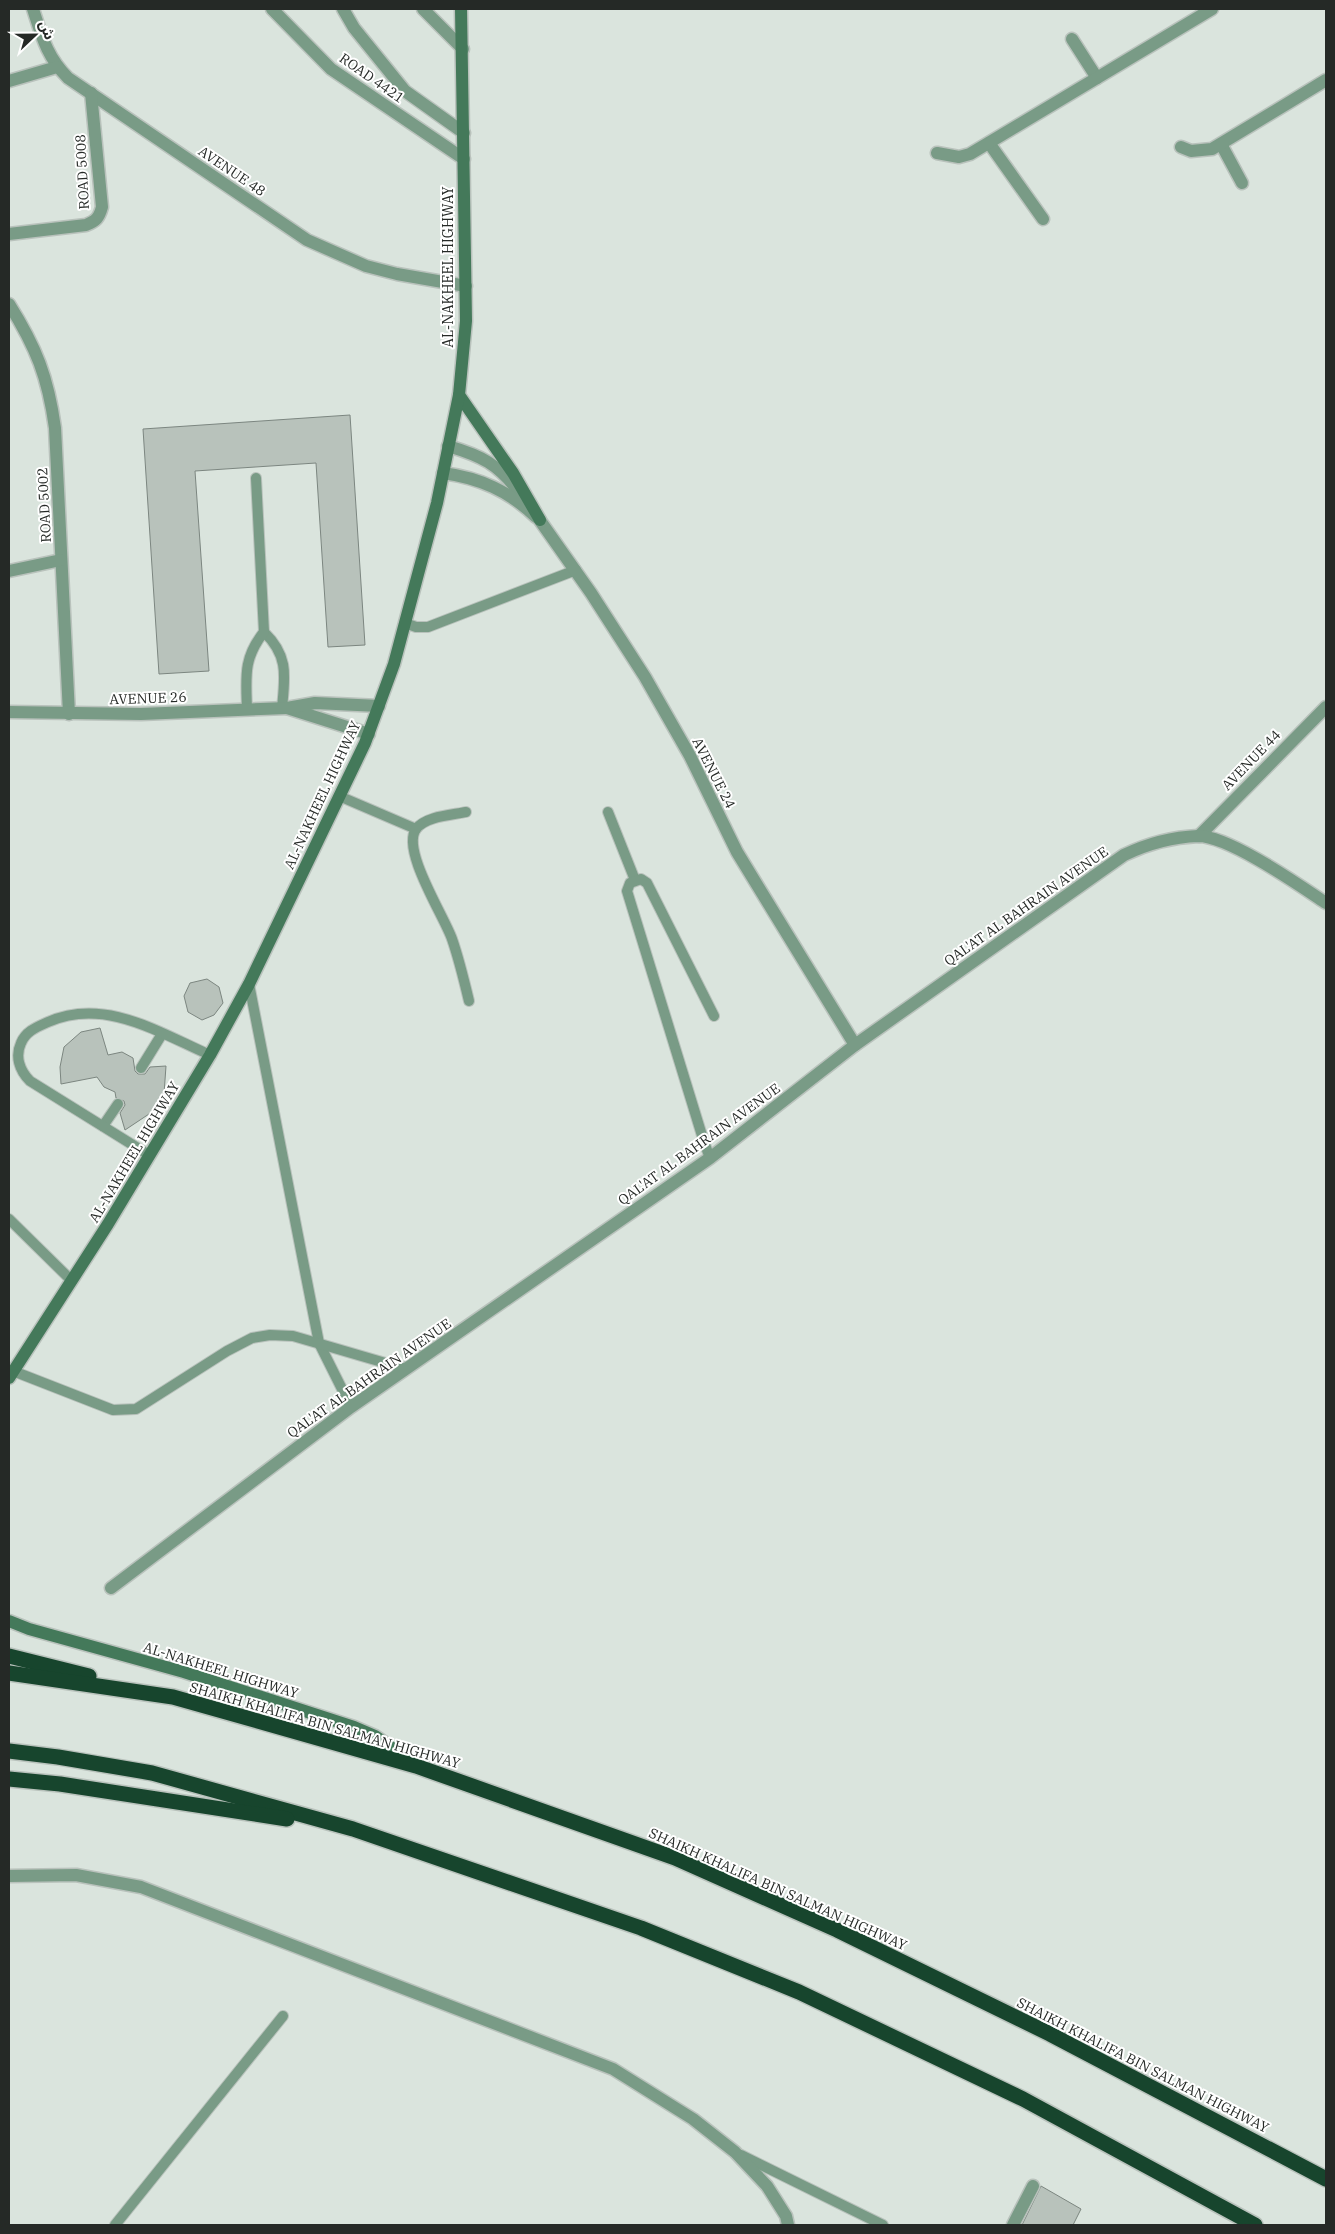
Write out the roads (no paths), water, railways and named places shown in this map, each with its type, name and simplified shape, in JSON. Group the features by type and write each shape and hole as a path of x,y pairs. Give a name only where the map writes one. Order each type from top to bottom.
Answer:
{"highway":[{"path":"9,1656 160,1694"},
{"name":"SHAIKH KHALIFA BIN SALMAN HIGHWAY","path":"9,1674 160,1694 416,1766 675,1858 837,1930 1050,2034 1326,2179"},
{"path":"9,1751 58,1757 152,1774 353,1829 642,1928 799,1992 1023,2099 1255,2225"},
{"path":"9,1779 60,1784 353,1829"}],"street":[{"name":"AVENUE 48","path":"33,9 48,54 56,67 68,78 307,240 336,254 374,268 466,286"},
{"name":"ROAD 4421","path":"272,9 331,69 464,159"},
{"path":"343,9 354,28 405,91 464,133"},
{"path":"423,9 463,49"},
{"name":"AL-NAKHEEL HIGHWAY","path":"10,1372 72,1281 210,1055 249,984 369,734 394,664 443,473 459,394 466,321 461,9"},
{"path":"937,153 959,157 970,154 1212,9"},
{"path":"1072,39 1097,78"},
{"path":"9,81 56,67"},
{"path":"1181,147 1202,152 1221,144 1326,80"},
{"name":"ROAD 5008","path":"9,234 86,225 95,221 100,216 102,207 92,93"},
{"path":"989,143 1043,219"},
{"path":"1221,144 1242,183"},
{"name":"ROAD 5002","path":"9,304 41,363 50,395 55,428 69,714"},
{"path":"459,394 513,473 540,520"},
{"name":"AVENUE 24","path":"448,446 484,458 498,467 576,570 645,677 690,756 737,852 855,1045"},
{"name":"AVENUE 24","path":"443,473 465,476 505,492 524,505 540,520"},
{"path":"9,571 61,560"},
{"name":"AVENUE 26","path":"9,712 141,714 285,708 315,703 379,706"},
{"name":"AVENUE 44","path":"1199,836 1326,707"},
{"name":"AVENUE 26","path":"285,708 369,734"},
{"name":"QAL'AT AL BAHRAIN AVENUE","path":"111,1588 351,1407 710,1158 855,1045 1124,855 1142,846 1199,836 1220,842 1249,856 1326,903"},
{"name":"AL-NAKHEEL HIGHWAY","path":"9,1621 29,1629 184,1672 354,1728 375,1736 416,1766"},
{"path":"9,1876 76,1875 141,1887 613,2069 693,2119 735,2152 767,2186 786,2216 788,2225"},
{"path":"1013,2225 1033,2186"}],"lane":[{"path":"247,709 247,665 250,653 264,632 256,478"},
{"path":"405,622 416,627 428,627 576,570"},
{"path":"264,632 280,650 284,661 285,708"},
{"path":"339,796 416,829"},
{"path":"466,812 431,820 416,829 413,839 417,861 453,940 469,1001"},
{"path":"608,812 635,880"},
{"path":"710,1158 627,891 630,883 640,879 647,883 714,1016"},
{"path":"249,984 319,1343 351,1407"},
{"path":"149,1155 30,1081 24,1075 18,1060 18,1051 25,1036 30,1031 56,1019 74,1014 94,1012 123,1018 210,1055"},
{"path":"141,1068 162,1034"},
{"path":"103,1126 118,1104"},
{"path":"9,1219 72,1281"},
{"path":"10,1372 113,1410 136,1409 227,1351 252,1338 270,1335 293,1336 406,1369"},
{"path":"115,2225 283,2016"},
{"path":"735,2152 883,2225"}]}
